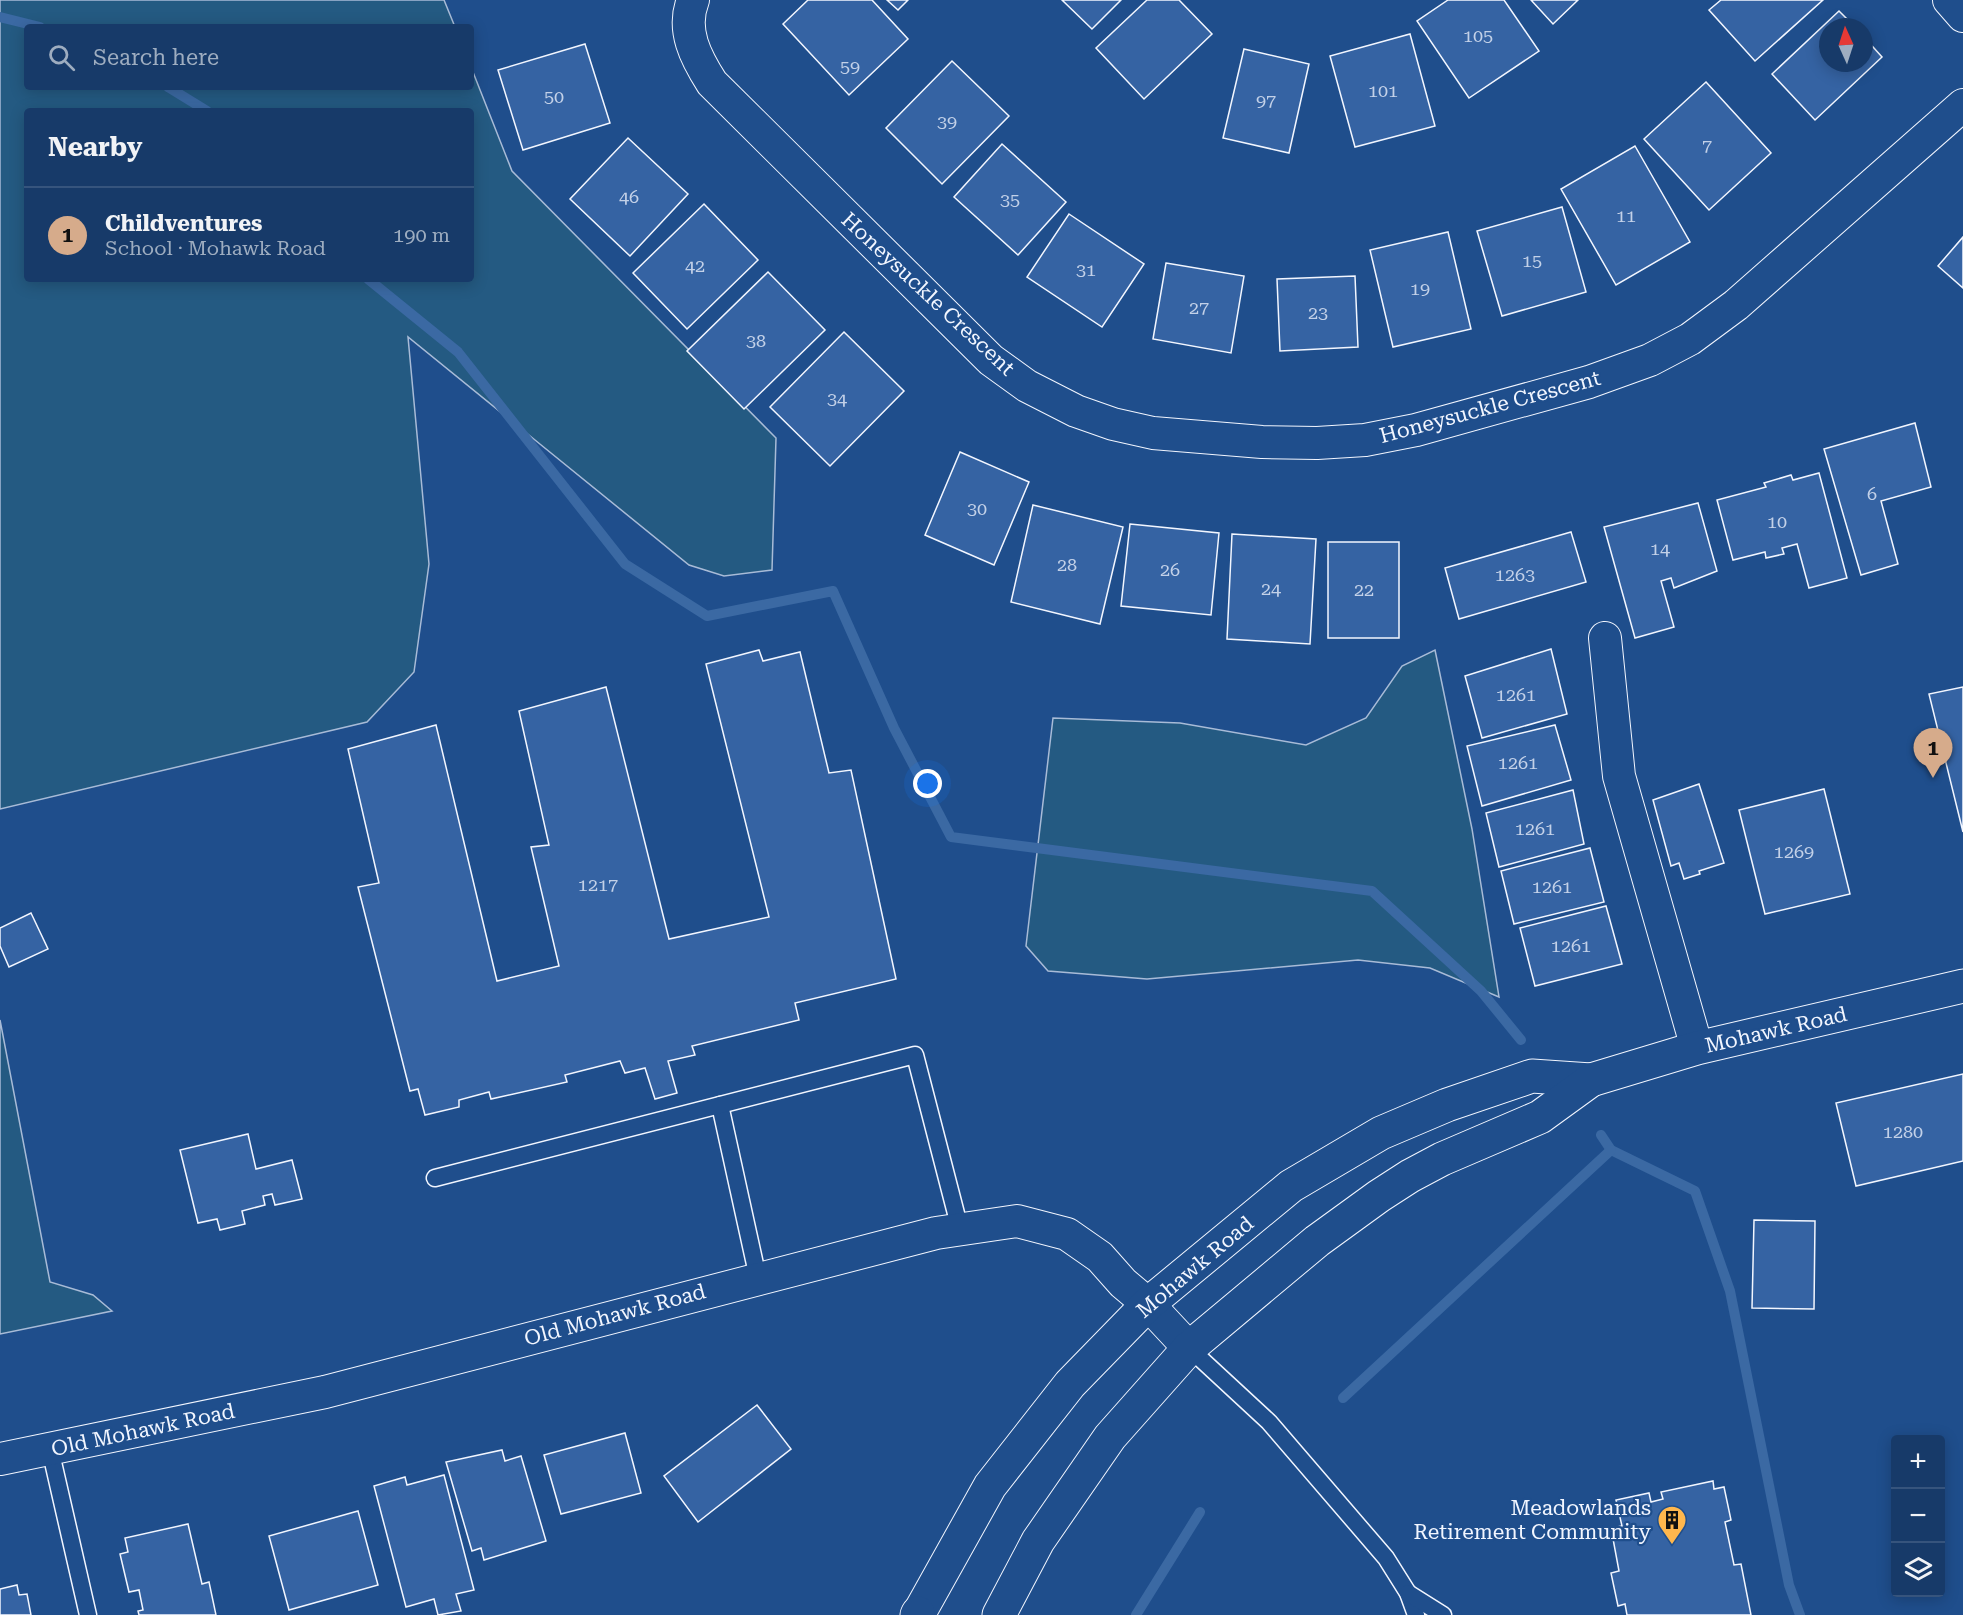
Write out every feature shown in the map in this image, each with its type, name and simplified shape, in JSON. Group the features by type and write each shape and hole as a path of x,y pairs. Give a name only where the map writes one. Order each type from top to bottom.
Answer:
{"main road":[{"name":"Mohawk Road","path":"999,1615 1038,1541 1110,1437 1189,1347 1317,1241 1379,1196 1442,1159 1540,1117 1591,1080 1697,1048 1963,986"},
{"name":"Mohawk Road","path":"918,1614 990,1486 1070,1384 1148,1304 1291,1186 1381,1133 1447,1105 1532,1076 1591,1080"}],"street":[{"name":"Honeysuckle Crescent","path":"693,0 690,8 689,34 696,59 712,83 991,360 1028,386 1076,411 1113,424 1153,433 1251,441 1317,443 1375,438 1416,430 1589,382 1650,360 1690,339 1736,305 1963,105"},
{"path":"1948,0 1963,16"},
{"path":"1605,638 1619,776 1697,1048"},
{"name":"Old Mohawk Road","path":"0,1459 325,1392 924,1236 960,1228 1017,1221 1067,1234 1100,1257 1123,1283 1148,1304 1189,1347"}],"lane":[{"path":"435,1178 915,1055 960,1228"},
{"path":"720,1105 758,1278"},
{"path":"1189,1347 1269,1422 1386,1558 1408,1593 1416,1615"},
{"path":"50,1449 88,1615"},
{"path":"1408,1593 1443,1615"}],"shaded area":[{"path":"0,0 444,0 454,24 24,24 24,90 474,90 474,75 512,171 776,438 772,570 724,576 689,565 408,337 429,564 414,672 367,722 0,809"},
{"path":"1435,650 1472,829 1499,997 1430,968 1358,960 1147,979 1048,971 1026,946 1053,718 1180,723 1306,745 1366,718 1402,666"},
{"path":"0,1020 50,1282 93,1295 112,1311 0,1334"}],"building":[{"path":"808,0 872,0 908,39 849,95 783,24"},
{"path":"887,0 908,0 898,10"},
{"path":"1062,0 1121,0 1092,29"},
{"path":"1147,0 1179,0 1212,34 1144,99 1096,48"},
{"path":"1448,0 1504,0 1539,51 1469,98 1417,21"},
{"path":"1531,0 1578,0 1553,24"},
{"path":"1721,0 1823,0 1755,61 1709,10"},
{"path":"1839,11 1846,18 1832,18"},
{"path":"1819,30 1819,72 1866,72 1815,120 1772,74"},
{"path":"1410,34 1435,126 1355,147 1330,56"},
{"path":"585,44 610,123 523,150 498,70"},
{"path":"1873,47 1882,57 1873,65"},
{"path":"1244,49 1309,64 1289,153 1223,138"},
{"path":"952,61 1009,116 942,184 886,128"},
{"path":"1706,82 1771,153 1709,210 1644,139"},
{"path":"628,138 688,194 630,256 570,199"},
{"path":"1002,144 1066,202 1018,255 954,197"},
{"path":"1635,146 1690,242 1616,285 1561,189"},
{"path":"704,204 758,260 687,329 633,273"},
{"path":"1562,207 1586,292 1502,316 1477,231"},
{"path":"1069,214 1144,264 1102,327 1027,277"},
{"path":"1448,232 1471,329 1393,347 1370,250"},
{"path":"1963,237 1963,288 1938,266"},
{"path":"1166,263 1244,276 1231,353 1153,339"},
{"path":"768,272 825,330 744,409 687,351"},
{"path":"1355,276 1358,347 1280,351 1277,279"},
{"path":"844,332 904,391 830,466 770,407"},
{"path":"1915,423 1931,487 1881,501 1898,564 1861,575 1824,449"},
{"path":"960,452 1029,482 994,565 925,535"},
{"path":"1819,473 1847,578 1809,588 1797,544 1782,548 1784,554 1766,558 1765,552 1733,560 1717,500 1766,487 1764,483 1791,475 1793,480"},
{"path":"1698,503 1717,571 1674,588 1671,578 1661,581 1674,627 1635,638 1604,527"},
{"path":"1033,505 1123,527 1100,624 1011,602"},
{"path":"1130,524 1219,533 1211,615 1121,606"},
{"path":"1571,532 1586,582 1459,619 1445,568"},
{"path":"1232,534 1316,539 1310,644 1227,639"},
{"path":"1328,542 1399,542 1399,638 1328,638"},
{"path":"1551,649 1567,714 1482,738 1465,676"},
{"path":"759,650 763,661 800,652 829,773 851,770 896,979 795,1003 799,1020 692,1046 695,1055 668,1061 677,1093 655,1099 645,1068 625,1073 620,1061 565,1075 567,1082 491,1099 489,1092 459,1100 459,1107 425,1115 418,1089 410,1091 358,887 379,883 348,749 436,725 497,981 559,966 531,847 549,845 519,711 606,687 669,939 769,917 706,664"},
{"path":"1963,687 1963,832 1929,694"},
{"path":"1555,725 1571,780 1482,806 1467,746"},
{"path":"1699,784 1724,863 1699,871 1700,874 1684,879 1679,863 1671,866 1653,800"},
{"path":"1824,789 1850,894 1765,914 1739,810"},
{"path":"1573,790 1584,844 1499,867 1486,813"},
{"path":"1590,848 1604,902 1514,924 1501,871"},
{"path":"1606,906 1622,964 1535,986 1520,928"},
{"path":"31,913 48,949 9,967 0,946 0,928"},
{"path":"1963,1074 1963,1161 1856,1186 1836,1103"},
{"path":"248,1134 256,1169 292,1160 302,1199 275,1205 272,1194 263,1196 265,1205 242,1211 245,1224 220,1230 217,1219 198,1223 180,1150"},
{"path":"1754,1220 1815,1221 1814,1309 1752,1308"},
{"path":"757,1405 791,1449 698,1522 664,1476"},
{"path":"625,1433 641,1493 561,1514 544,1455"},
{"path":"502,1450 505,1461 521,1456 546,1541 484,1560 481,1548 472,1551 446,1462"},
{"path":"444,1475 474,1590 456,1594 461,1611 438,1615 434,1599 406,1607 374,1486 405,1477 407,1485"},
{"name":"Meadowlands Retirement Community","path":"1713,1481 1714,1489 1724,1487 1731,1520 1725,1522 1734,1565 1741,1564 1751,1615 1627,1615 1625,1604 1618,1606 1611,1573 1619,1571 1611,1528 1622,1526 1616,1500 1649,1493 1651,1502 1663,1499 1661,1492"},
{"path":"358,1511 378,1585 289,1610 269,1536"},
{"path":"188,1524 202,1584 209,1582 216,1615 139,1615 138,1611 143,1610 139,1590 129,1592 120,1554 128,1552 125,1538"},
{"path":"17,1585 19,1595 27,1594 31,1615 0,1615 0,1589"}],"waterway":[{"path":"0,17 28,24"},
{"path":"173,90 202,108"},
{"path":"372,282 458,352 625,564 707,616 833,591 894,728 951,837 1372,891 1481,991 1521,1040"},
{"path":"1601,1135 1611,1150 1695,1191 1730,1291 1789,1585 1800,1615"},
{"path":"1343,1398 1611,1150"},
{"path":"1136,1615 1200,1512"}],"place":[{"name":"Childventures","path":"1933,778"},
{"name":"Meadowlands Retirement Community","path":"1672,1546"}]}
